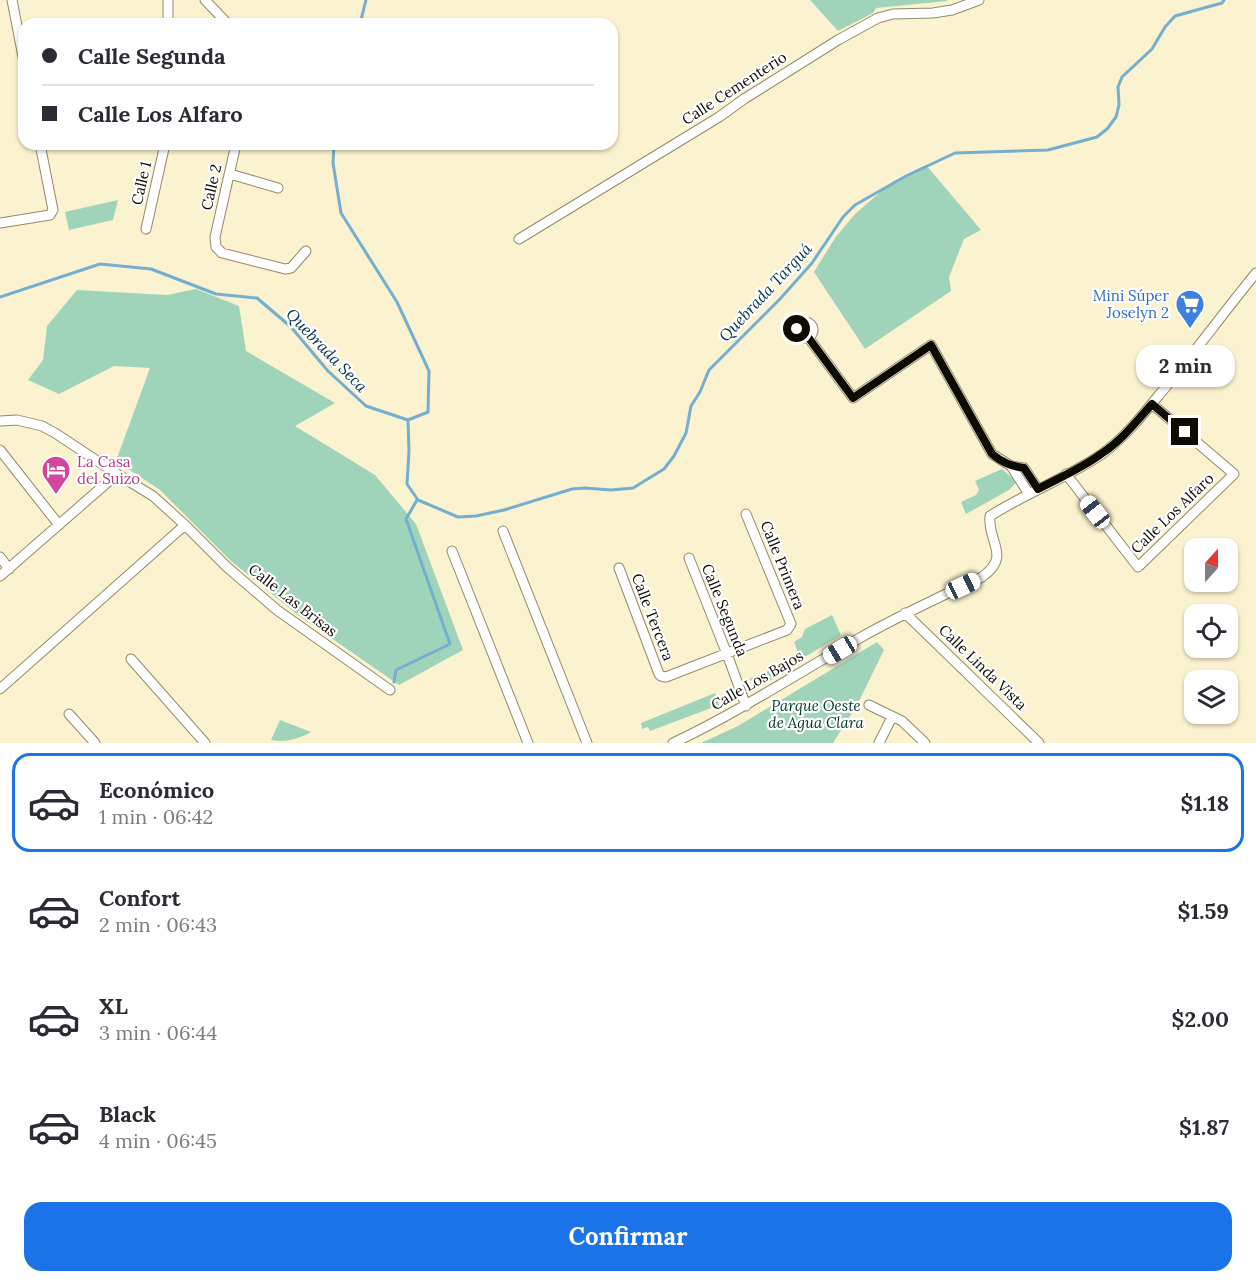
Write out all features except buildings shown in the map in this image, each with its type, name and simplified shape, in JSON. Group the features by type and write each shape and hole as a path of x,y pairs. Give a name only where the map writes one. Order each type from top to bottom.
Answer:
{"street":[{"path":"12,0 18,31"},
{"path":"168,0 168,18"},
{"path":"205,0 222,18"},
{"name":"Calle Cementerio","path":"519,239 719,117 838,40 879,18 893,14 952,10 979,0"},
{"path":"0,224 50,215 53,210 41,150"},
{"name":"Calle 1","path":"146,229 164,150"},
{"name":"Calle 2","path":"235,150 215,237 216,247 222,253 285,269 291,267 306,251"},
{"path":"230,174 278,188"},
{"name":"Calle Los Bajos","path":"673,743 746,706 905,613 988,573 996,563 997,554 989,522 990,516 1102,454 1116,442 1181,370 1256,273"},
{"path":"808,337 853,398 931,345 992,454 1011,466 1024,468 1038,489"},
{"name":"Calle Los Alfaro","path":"1066,474 1138,567 1234,474 1152,404"},
{"name":"Calle Las Brisas","path":"0,421 17,420 42,426 153,496 226,567 277,610 390,690"},
{"path":"0,450 59,525"},
{"path":"1011,466 1029,494"},
{"path":"0,576 117,474"},
{"name":"Calle Primera","path":"727,654 790,628 791,624 746,514"},
{"path":"0,689 185,525"},
{"path":"503,531 587,743"},
{"path":"452,550 528,743"},
{"path":"0,557 9,569"},
{"name":"Calle Segunda","path":"689,558 746,706"},
{"name":"Calle Tercera","path":"619,568 655,664 662,676 666,677 727,654"},
{"name":"Calle Linda Vista","path":"905,613 1039,743"},
{"path":"131,659 205,743"},
{"path":"869,705 902,722 925,743"},
{"path":"69,714 95,743"},
{"path":"879,743 892,717"}],"green space":[{"path":"810,0 947,1 876,8 873,13 838,31"},
{"path":"926,165 981,230 964,239 949,277 951,291 865,349 814,272 835,238 855,214 891,183"},
{"path":"118,200 113,220 69,230 65,212"},
{"path":"196,289 239,306 246,351 335,403 295,426 375,475 416,524 463,650 399,685 298,615 231,561 160,490 116,461 150,368 114,366 59,394 28,380 43,360 47,326 77,290 167,295"},
{"path":"1002,469 1017,482 1009,490 966,514 961,502 976,495 979,490 975,481"},
{"path":"832,615 841,635 800,658 794,642 802,637 805,629"},
{"name":"Parque Oeste de Agua Clara","path":"877,642 884,650 857,705 833,743 701,743 738,726"},
{"path":"800,658 797,663 764,685 749,679"},
{"path":"715,693 719,705 650,731 648,727 642,729 641,723"},
{"path":"280,720 311,732 292,740 271,740"}],"waterway":[{"name":"Quebrada Seca","path":"362,18 366,0"},
{"name":"Quebrada Targuá","path":"408,420 407,484 418,500 458,517 504,510 572,489 633,488 664,469 674,456 686,433 691,406 709,370 780,299 812,263 843,217 855,205 906,176 955,153 1048,150 1097,137 1116,117 1119,105 1118,87 1122,77 1152,49 1165,27 1175,16 1222,3 1224,0"},
{"name":"Quebrada Seca","path":"0,297 100,264 151,269 216,294 257,298 291,327 328,371 366,406 408,420 428,412 429,371 397,302 341,213 333,163 334,150"},
{"path":"394,682 396,670 450,644 406,519 417,500"}],"place":[{"name":"Mini Súper Joselyn 2","path":"1190,330"},
{"name":"La Casa del Suizo","path":"56,496"}],"route":[{"path":"797,329 797,334 801,338 808,337 853,398 931,345 992,454 1011,466 1024,468 1038,489 1102,454 1132,427 1152,404 1185,432"}]}
